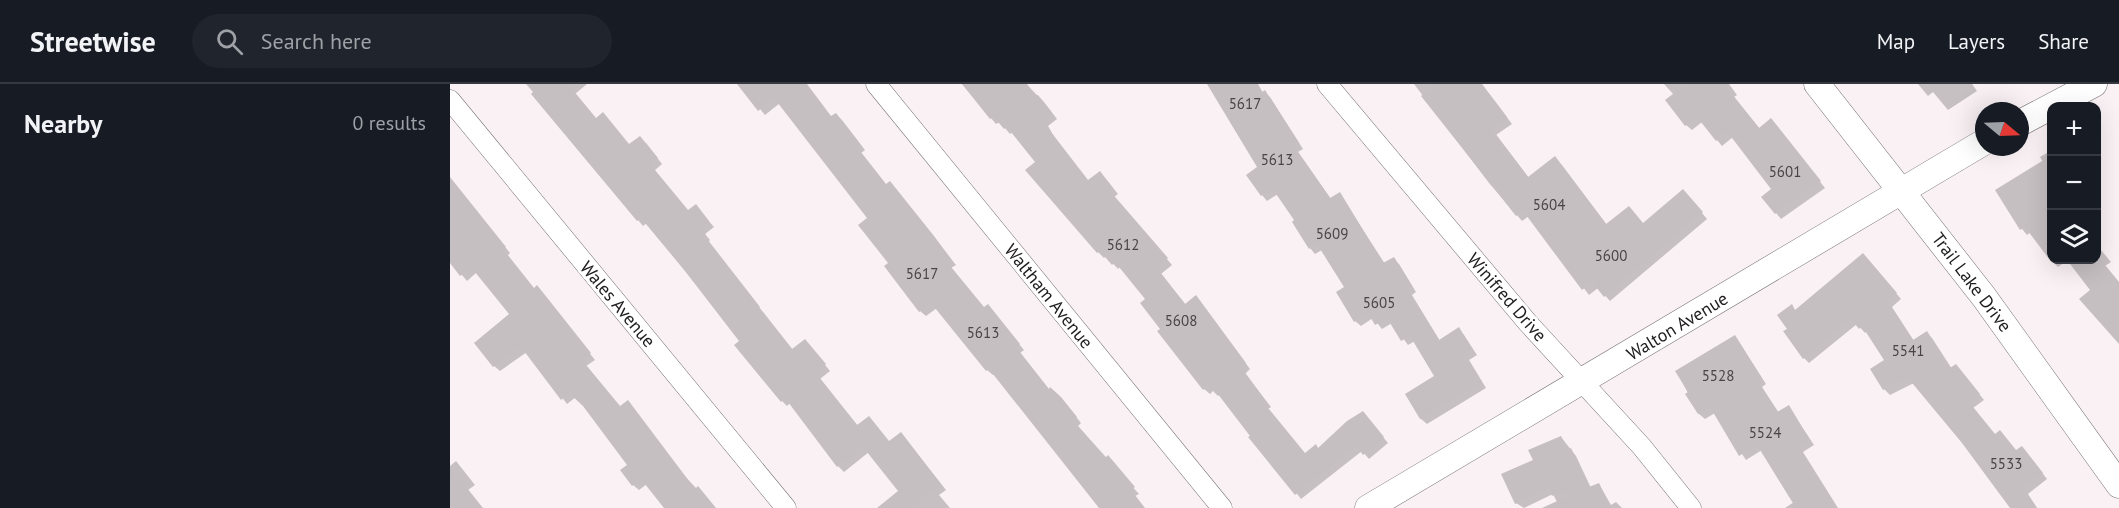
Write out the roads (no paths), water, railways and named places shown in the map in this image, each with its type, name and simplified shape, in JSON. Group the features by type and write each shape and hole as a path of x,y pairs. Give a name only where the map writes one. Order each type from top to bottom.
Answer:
{"street":[{"name":"Waltham Avenue","path":"876,84 1222,508"},
{"name":"Winifred Drive","path":"1327,84 1528,322 1642,447 1691,508"},
{"name":"Trail Lake Drive","path":"1817,84 1984,297 2119,485"},
{"path":"2029,118 2094,84"},
{"name":"Wales Avenue","path":"450,100 786,508"},
{"name":"Walton Avenue","path":"1368,508 1975,148"}]}
